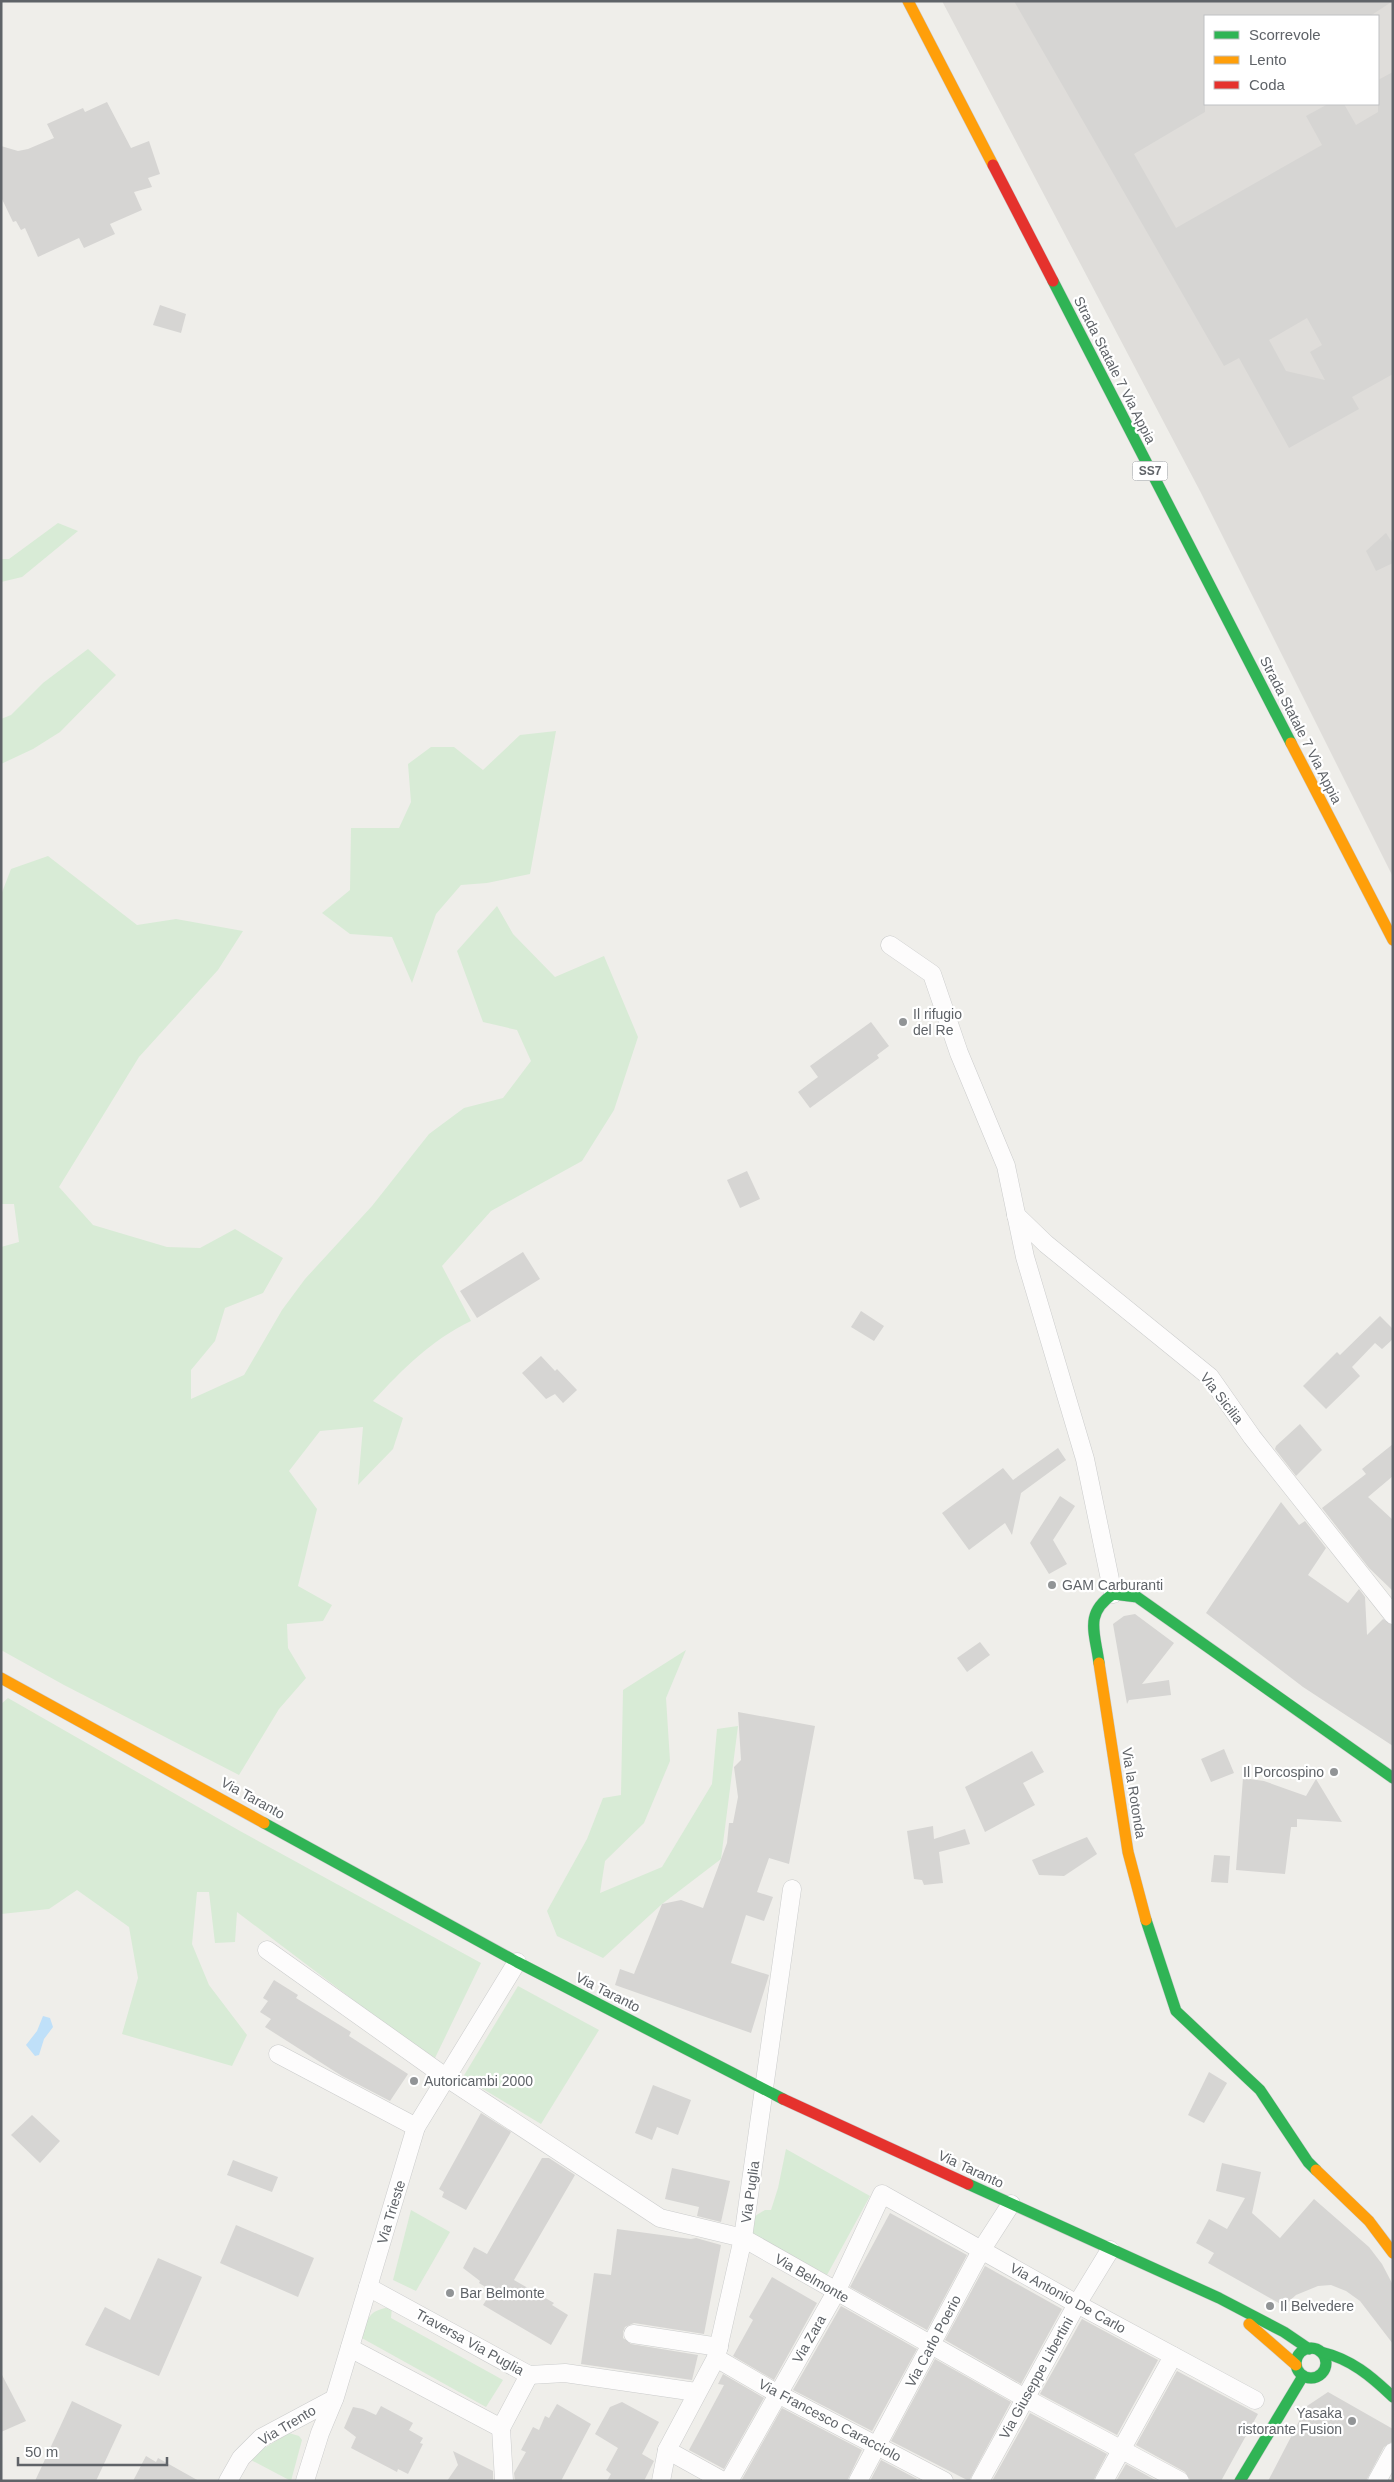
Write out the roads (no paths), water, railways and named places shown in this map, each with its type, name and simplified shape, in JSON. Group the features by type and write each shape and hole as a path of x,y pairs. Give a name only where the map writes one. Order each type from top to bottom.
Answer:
{"main road":[{"name":"Strada Statale 7 Via Appia","path":"908,1 1393,940"},
{"path":"1113,1594 1137,1597 1393,1778"},
{"name":"Via la Rotonda","path":"1113,1594 1100,1604 1093,1620 1128,1852 1147,1923 1176,2011 1260,2090 1308,2162 1369,2221 1393,2253"},
{"name":"Via Taranto","path":"3,1679 517,1962 764,2090 1218,2298 1284,2332 1309,2349"},
{"name":"Via Taranto","path":"1218,2298 1296,2365"},
{"path":"1336,2375 1322,2374 1310,2378 1303,2376 1296,2365 1298,2356 1309,2349 1342,2356 1375,2379 1393,2397"},
{"path":"1321,2352 1326,2366 1322,2374"},
{"path":"1240,2481 1303,2376"},
{"path":"1368,2390 1393,2403"}],"street":[{"path":"890,945 932,974 959,1053 1006,1166 1026,1257 1085,1459 1113,1594"},
{"name":"Via Sicilia","path":"1016,1215 1046,1244 1210,1378 1293,1490 1393,1615"},
{"name":"Via Puglia","path":"661,2481 667,2450 718,2353 744,2238 792,1889"},
{"name":"Via Belmonte","path":"267,1950 446,2078 660,2218 744,2238 1025,2398 1122,2448 1180,2481"},
{"name":"Via Trieste","path":"305,2481 350,2348 416,2127 517,1962"},
{"path":"278,2054 416,2127"},
{"name":"Via Antonio De Carlo","path":"882,2194 1077,2304 1256,2400"},
{"name":"Via Zara","path":"729,2481 836,2292 882,2194"},
{"name":"Via Carlo Poerio","path":"858,2481 982,2249 1011,2204"},
{"name":"Via Giuseppe Libertini","path":"980,2481 1077,2304 1110,2250"},
{"name":"Traversa Via Puglia","path":"368,2286 529,2374 566,2373 696,2392"},
{"path":"633,2334 718,2353"},
{"path":"350,2348 501,2428"},
{"name":"Via Francesco Caracciolo","path":"718,2353 778,2394 944,2481"},
{"path":"1104,2481 1173,2356"},
{"path":"504,2481 501,2428 529,2374"},
{"name":"Via Trento","path":"228,2481 241,2458 261,2438 334,2399"},
{"path":"287,2424 301,2422 315,2426 320,2434"},
{"path":"667,2450 723,2481"},
{"path":"1377,2481 1393,2452"}],"water":[{"path":"43,2016 50,2018 53,2027 44,2039 39,2055 35,2056 26,2045 37,2031"}],"place":[{"name":"Il rifugio del Re","path":"903,1022"},
{"name":"GAM Carburanti","path":"1052,1585"},
{"name":"Il Porcospino","path":"1334,1772"},
{"name":"Autoricambi 2000","path":"414,2081"},
{"name":"Bar Belmonte","path":"450,2293"},
{"name":"Il Belvedere","path":"1270,2306"},
{"name":"Yasaka ristorante Fusion","path":"1352,2421"}]}
